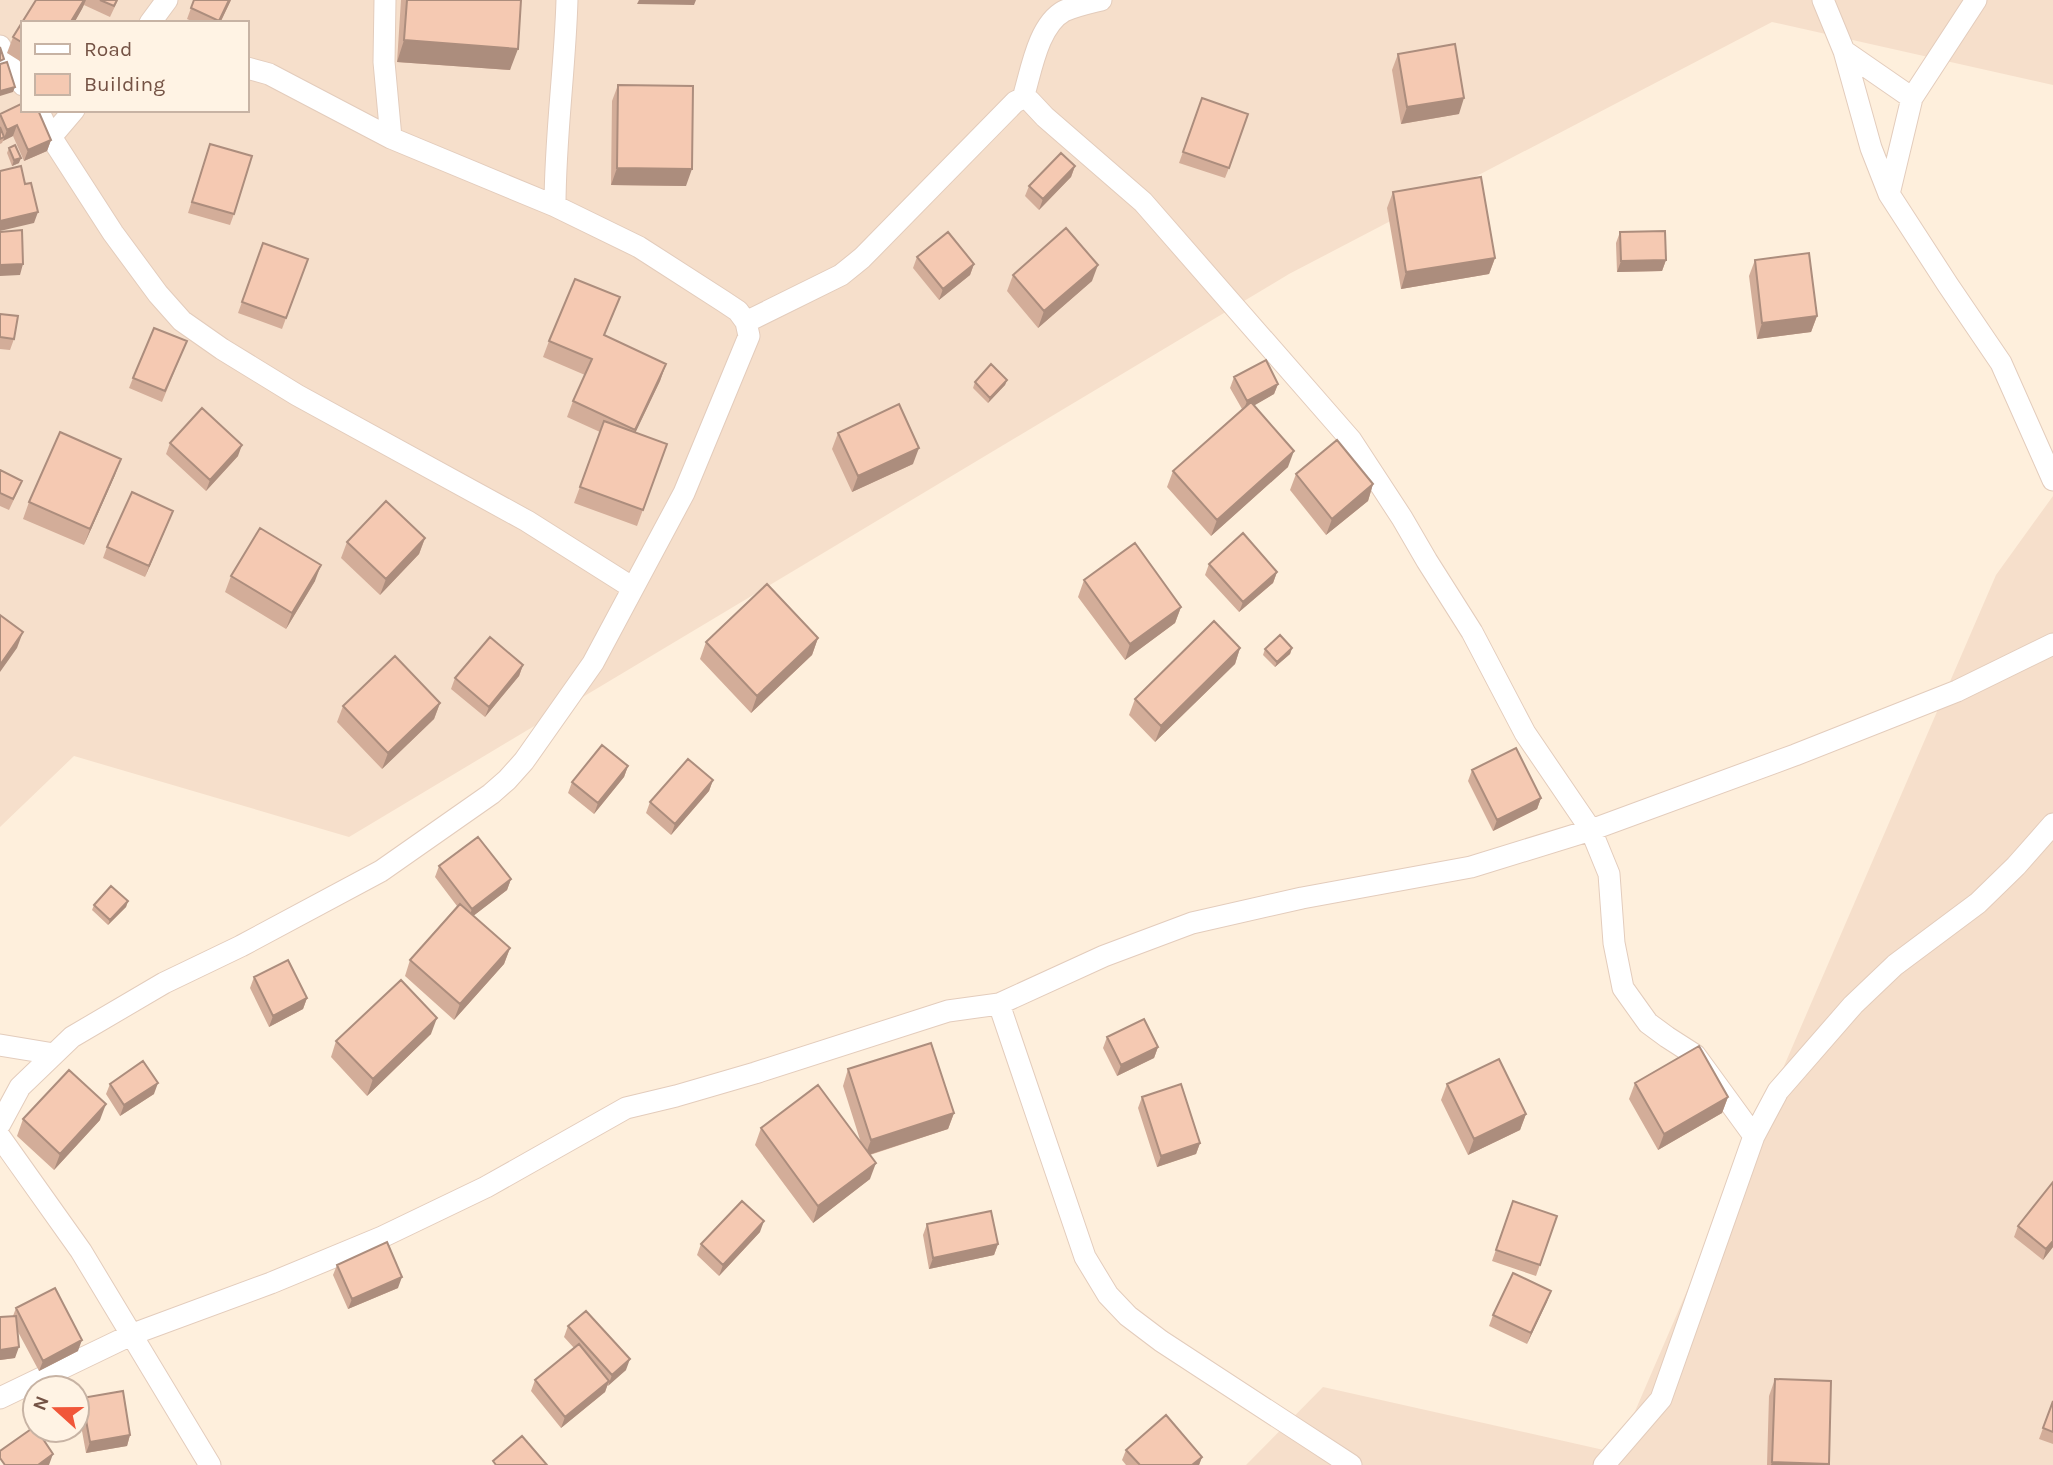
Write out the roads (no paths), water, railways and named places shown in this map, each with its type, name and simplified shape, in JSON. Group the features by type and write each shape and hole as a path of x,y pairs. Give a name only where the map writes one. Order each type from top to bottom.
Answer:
{"street":[{"path":"151,21 167,0"},
{"path":"385,0 384,62 391,138"},
{"path":"555,206 567,0"},
{"path":"746,322 841,275 862,258 1015,102 1023,98 1037,51 1051,22 1063,12 1101,0"},
{"path":"1823,0 1844,51 1871,148 1889,194 2001,363 2053,480"},
{"path":"1889,194 1912,98 1976,0"},
{"path":"0,46 21,82"},
{"path":"1844,51 1912,98"},
{"path":"0,1124 20,1087 72,1037 164,984 381,871 507,780 524,761 593,663 684,493 749,336 746,322 738,311 639,247 555,206 391,138 269,74 248,68"},
{"path":"1023,98 1030,101 1143,202 1351,440 1472,632 1525,733 1591,830 1609,874 1614,943 1623,988 1648,1023 1695,1055 1754,1136"},
{"path":"39,112 51,137 113,233 182,321 297,395 527,521 633,588"},
{"path":"51,137 72,112"},
{"path":"0,1398 133,1334 271,1283 382,1237 486,1187 626,1108 755,1073 948,1011 999,1004 1104,956 1192,923 1302,898 1471,867 1591,830 1945,696 2053,643"},
{"path":"1604,1465 1661,1399 1754,1136 1778,1091 1853,1005 1895,965 1978,903 2053,824"},
{"path":"999,1004 1085,1257 1108,1295 1128,1316 1161,1341 1351,1465"},
{"path":"0,1045 54,1054"},
{"path":"0,1137 81,1251 210,1465"}]}
